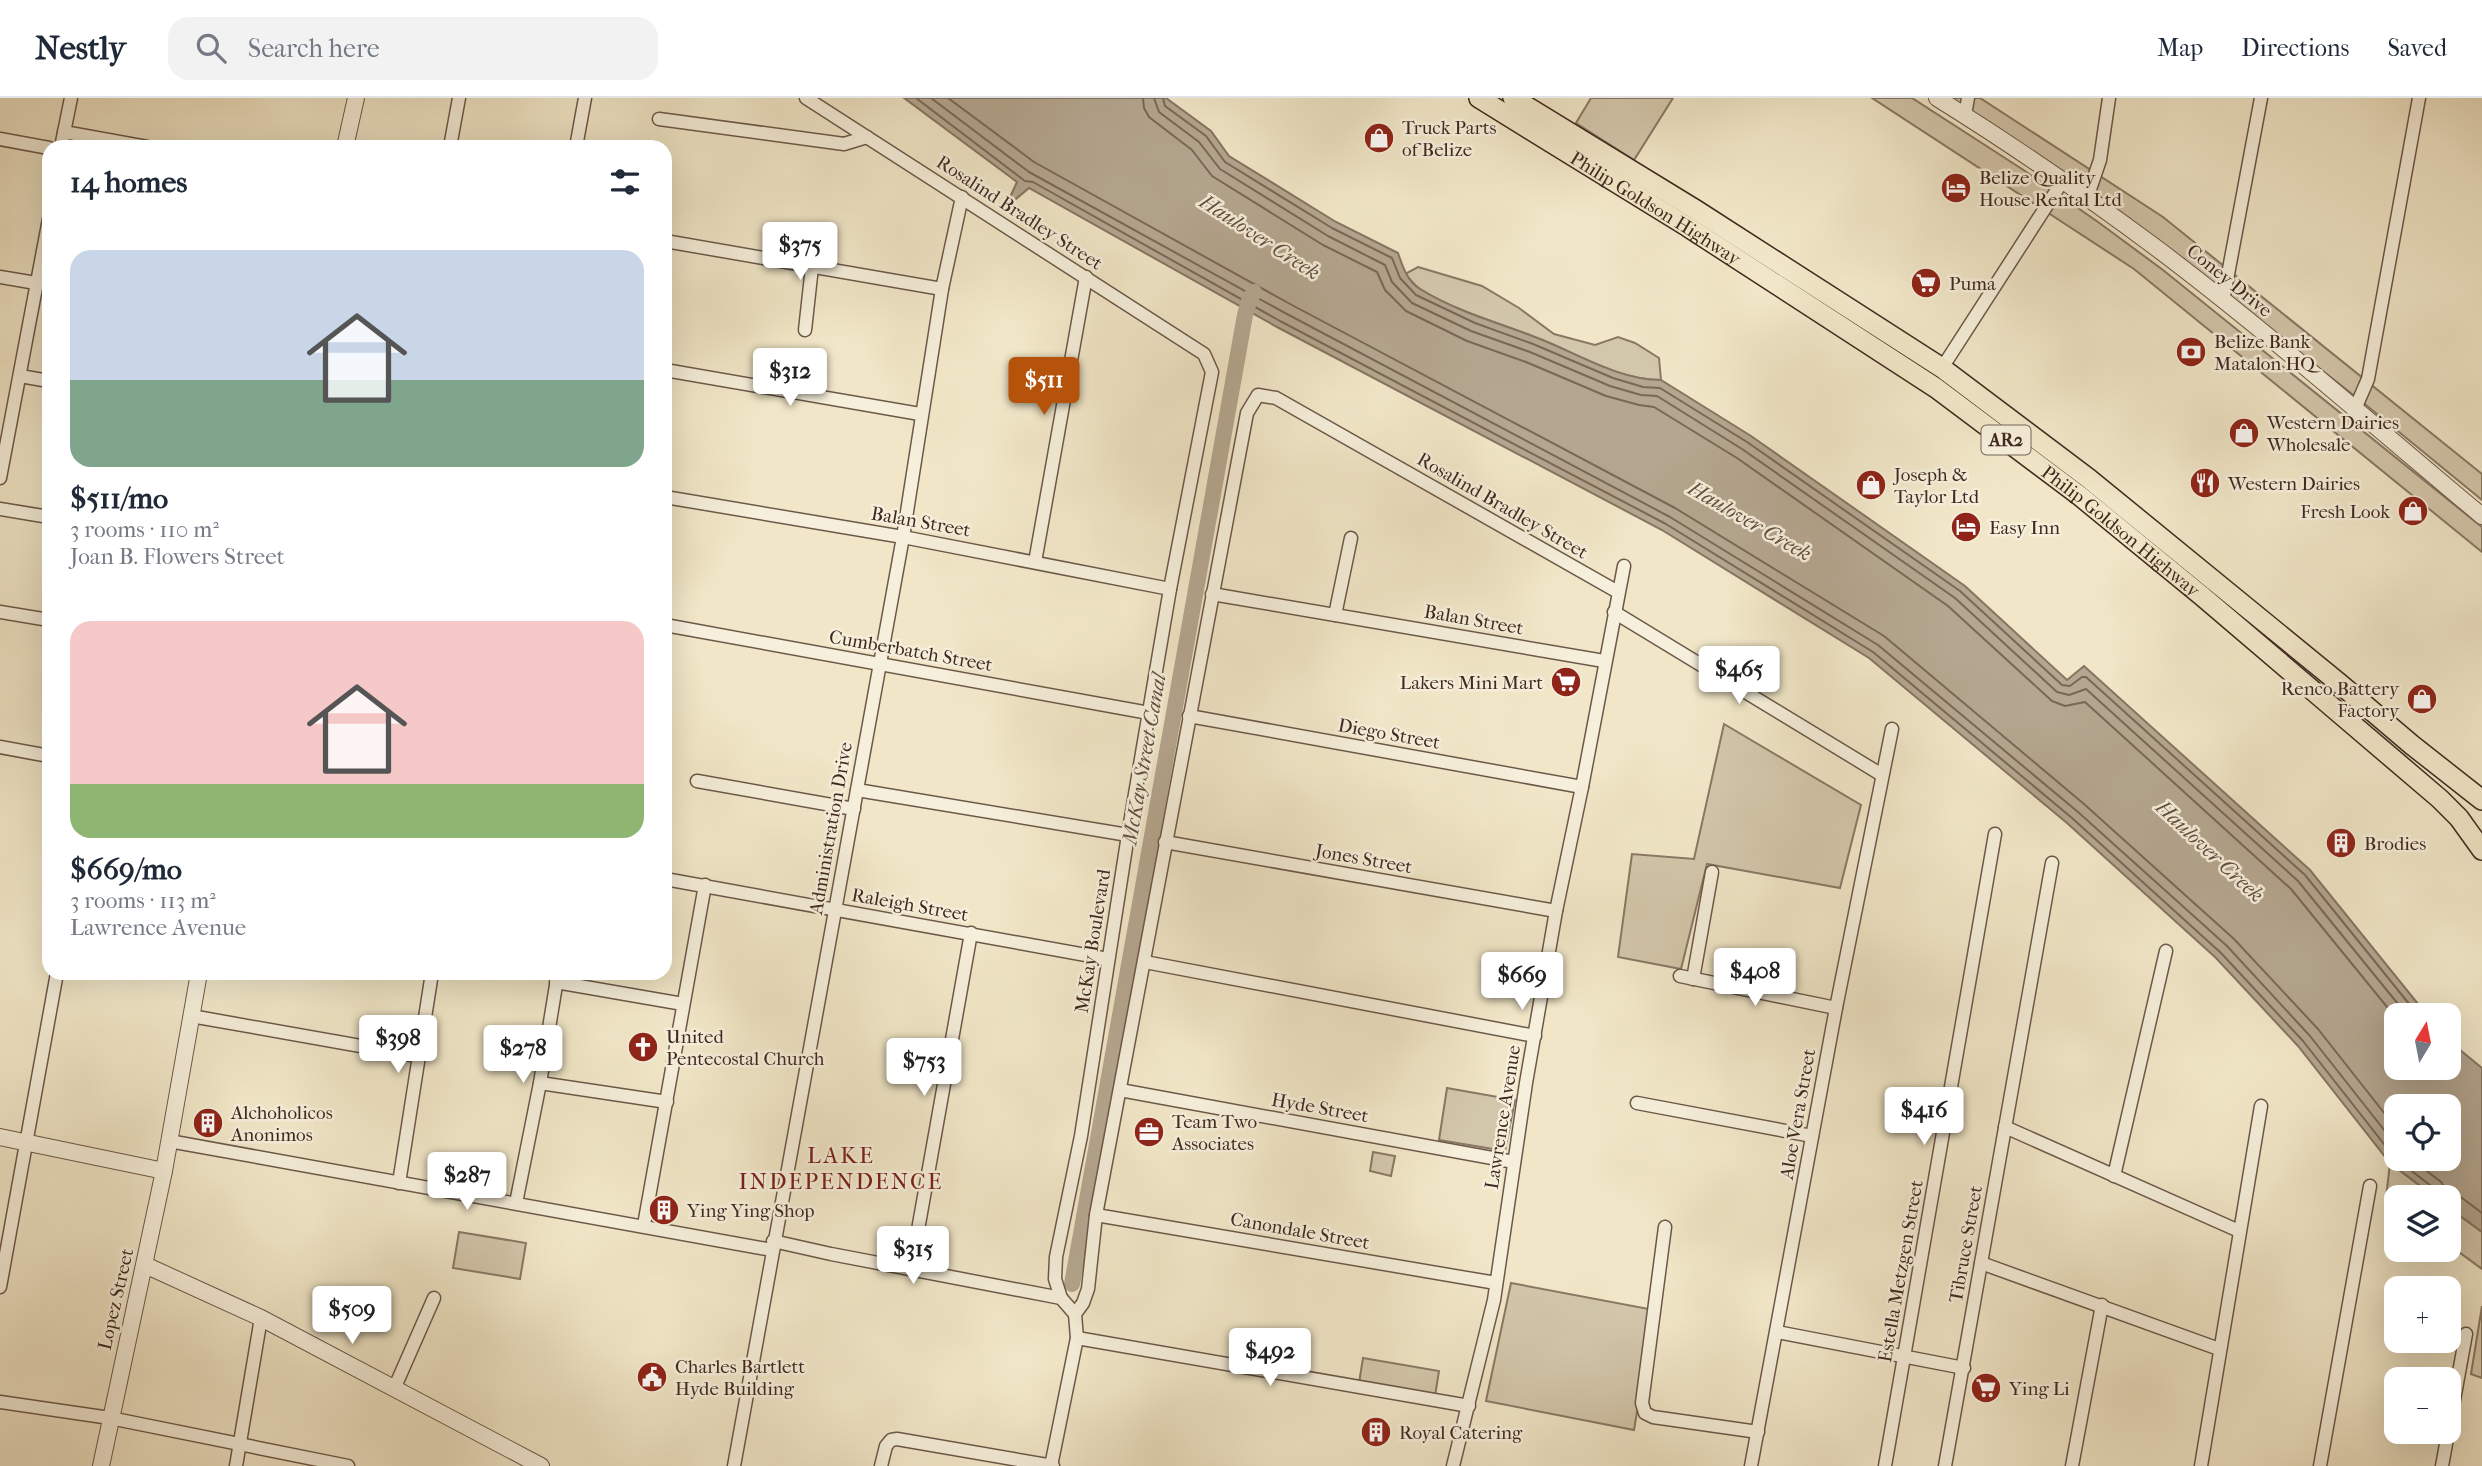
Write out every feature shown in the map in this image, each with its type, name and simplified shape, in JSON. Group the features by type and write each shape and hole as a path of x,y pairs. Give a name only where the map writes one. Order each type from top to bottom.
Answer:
{"main road":[{"name":"Philip Goldson Highway","path":"1479,98 1688,227 1936,387 2080,496 2213,605 2440,799 2459,818 2482,850"},
{"name":"Philip Goldson Highway","path":"1513,98 1941,368 2088,478 2412,746 2482,800"}],"street":[{"path":"62,140 71,98"},
{"path":"347,140 356,98"},
{"path":"451,140 459,98"},
{"path":"577,140 585,98"},
{"name":"Rosalind Bradley Street","path":"806,98 1204,354 1210,363"},
{"name":"Coney Drive","path":"1937,98 2087,198 2223,301 2482,516"},
{"path":"1965,115 1968,98"},
{"path":"2087,198 2100,160 2109,98"},
{"path":"2223,301 2261,98"},
{"path":"2355,410 2365,389 2370,369 2418,98"},
{"path":"659,119 844,144 867,137"},
{"path":"64,132 108,140"},
{"path":"0,139 42,147"},
{"path":"1941,368 2062,182"},
{"name":"Administration Drive","path":"734,1466 902,537 942,289 962,197"},
{"path":"672,242 942,289"},
{"path":"804,330 812,267"},
{"path":"0,478 36,283 42,268"},
{"path":"0,277 36,283"},
{"path":"1035,562 1086,277"},
{"name":"McKay Boulevard","path":"1061,1298 1055,1279 1056,1257 1081,1136 1170,589 1212,372 1210,363"},
{"path":"672,371 920,414"},
{"path":"20,376 42,380"},
{"name":"Rosalind Bradley Street","path":"1212,594 1247,413 1258,395 1276,398 1618,592"},
{"name":"Balan Street","path":"672,498 902,537 1170,589"},
{"path":"0,509 42,516"},
{"path":"1335,615 1351,538"},
{"name":"Lawrence Avenue","path":"1453,1466 1496,1283 1556,911 1624,566"},
{"path":"1075,1314 1088,1289 1096,1215 1212,594"},
{"name":"Balan Street","path":"1212,594 1604,661"},
{"path":"0,612 42,619"},
{"path":"1614,612 1882,775"},
{"name":"Cumberbatch Street","path":"672,626 1150,713"},
{"name":"Diego Street","path":"1189,716 1582,787"},
{"name":"Aloe Vera Street","path":"1751,1466 1836,1008 1892,729"},
{"path":"0,747 42,755"},
{"path":"697,781 853,809"},
{"path":"857,790 1128,835"},
{"name":"Estella Metzgen Street","path":"1885,1466 1995,834"},
{"name":"Jones Street","path":"1165,842 1556,911"},
{"name":"Tibruce Street","path":"1945,1466 2052,863"},
{"path":"1712,872 1686,977 1836,1008"},
{"name":"Raleigh Street","path":"672,880 1108,959"},
{"path":"644,1225 705,886"},
{"path":"911,1269 971,933"},
{"path":"2114,1176 2166,951"},
{"path":"1144,962 1535,1036"},
{"path":"0,1287 56,980"},
{"name":"Lopez Street","path":"101,1466 164,1171 198,980"},
{"path":"399,1183 431,980"},
{"path":"516,1203 557,980"},
{"path":"567,980 683,1004"},
{"path":"191,1016 417,1056"},
{"path":"540,1083 667,1102"},
{"name":"Hyde Street","path":"1120,1090 1514,1162"},
{"path":"1637,1103 1812,1136"},
{"path":"2201,1466 2261,1106"},
{"path":"2005,1127 2239,1231"},
{"path":"0,1137 164,1171"},
{"path":"169,1141 399,1183 911,1269 1061,1298 1075,1314 1077,1338 1051,1466 897,1439 891,1440 886,1446 881,1466"},
{"path":"2320,1466 2370,1186"},
{"name":"Canondale Street","path":"1096,1215 1496,1283"},
{"path":"1665,1227 1642,1403 1645,1413 1653,1417 1758,1432"},
{"path":"1981,1263 2220,1349"},
{"path":"145,1265 261,1318 541,1466"},
{"path":"394,1389 434,1298"},
{"path":"2071,1466 2102,1305"},
{"path":"236,1466 261,1318"},
{"path":"1777,1332 1964,1368"},
{"path":"2442,1466 2466,1334"},
{"path":"1077,1338 1469,1406"},
{"path":"0,1402 110,1418 348,1466"}],"shaded area":[{"path":"1591,98 1673,98 1634,160 1576,123"},
{"path":"1872,98 1912,98 2022,169 2163,270 2482,527 2482,552 2134,269"},
{"path":"1950,98 1980,98 2163,217 2482,474 2482,500 2109,203"},
{"path":"1418,267 1482,286 1519,308 1554,334 1595,345 1618,337 1635,343 1659,358 1661,380 1614,371 1449,304 1420,289 1405,274"},
{"path":"1724,724 1861,805 1840,888 1707,864 1681,969 1618,957 1632,854 1694,859"},
{"path":"1447,1088 1515,1100 1505,1151 1439,1140"},
{"path":"1373,1152 1395,1156 1391,1176 1370,1171"},
{"path":"2389,1171 2401,1171 2419,1185 2387,1185"},
{"path":"2461,1217 2482,1232 2482,1269 2461,1254"},
{"path":"459,1232 526,1243 520,1279 453,1268"},
{"path":"1511,1283 1654,1310 1634,1430 1486,1401"},
{"path":"2482,1306 2482,1378 2471,1374"},
{"path":"1363,1358 1439,1371 1435,1396 1359,1383"}],"water":[{"name":"Haulover Creek","path":"904,98 1166,98 1211,131 1229,156 1336,222 1398,253 1409,278 1420,289 1464,311 1540,339 1614,371 1661,380 1751,436 1965,586 2067,680 2084,666 2310,870 2417,1003 2384,1003 2384,1080 2461,1080 2461,1051 2482,1068 2482,1232 2461,1217 2461,1185 2419,1185 2401,1171 2461,1171 2461,1094 2384,1094 2384,1155 2298,1046 2216,958 2067,823 1869,658 1662,530 1277,327 1029,188 1005,208 1017,182"}],"waterway":[{"name":"McKay Street Canal","path":"1072,1284 1245,315 1254,292"}],"place":[{"name":"Truck Parts of Belize","path":"1379,138"},
{"name":"Belize Quality House Rental Ltd","path":"1956,188"},
{"name":"Puma","path":"1926,283"},
{"name":"Belize Bank Matalon HQ","path":"2191,352"},
{"name":"Western Dairies Wholesale","path":"2244,433"},
{"name":"Western Dairies","path":"2205,483"},
{"name":"Joseph & Taylor Ltd","path":"1871,485"},
{"name":"Fresh Look","path":"2413,511"},
{"name":"Easy Inn","path":"1966,527"},
{"name":"Lakers Mini Mart","path":"1566,682"},
{"name":"Renco Battery Factory","path":"2422,699"},
{"name":"Brodies","path":"2341,843"},
{"name":"United Pentecostal Church","path":"643,1047"},
{"name":"Alchoholicos Anonimos","path":"208,1123"},
{"name":"Team Two Associates","path":"1149,1132"},
{"name":"Ying Ying Shop","path":"664,1210"},
{"name":"Charles Bartlett Hyde Building","path":"652,1377"},
{"name":"Ying Li","path":"1986,1388"},
{"name":"Royal Catering","path":"1376,1432"}],"district":[{"name":"LAKE INDEPENDENCE","path":"841,1168"}]}
